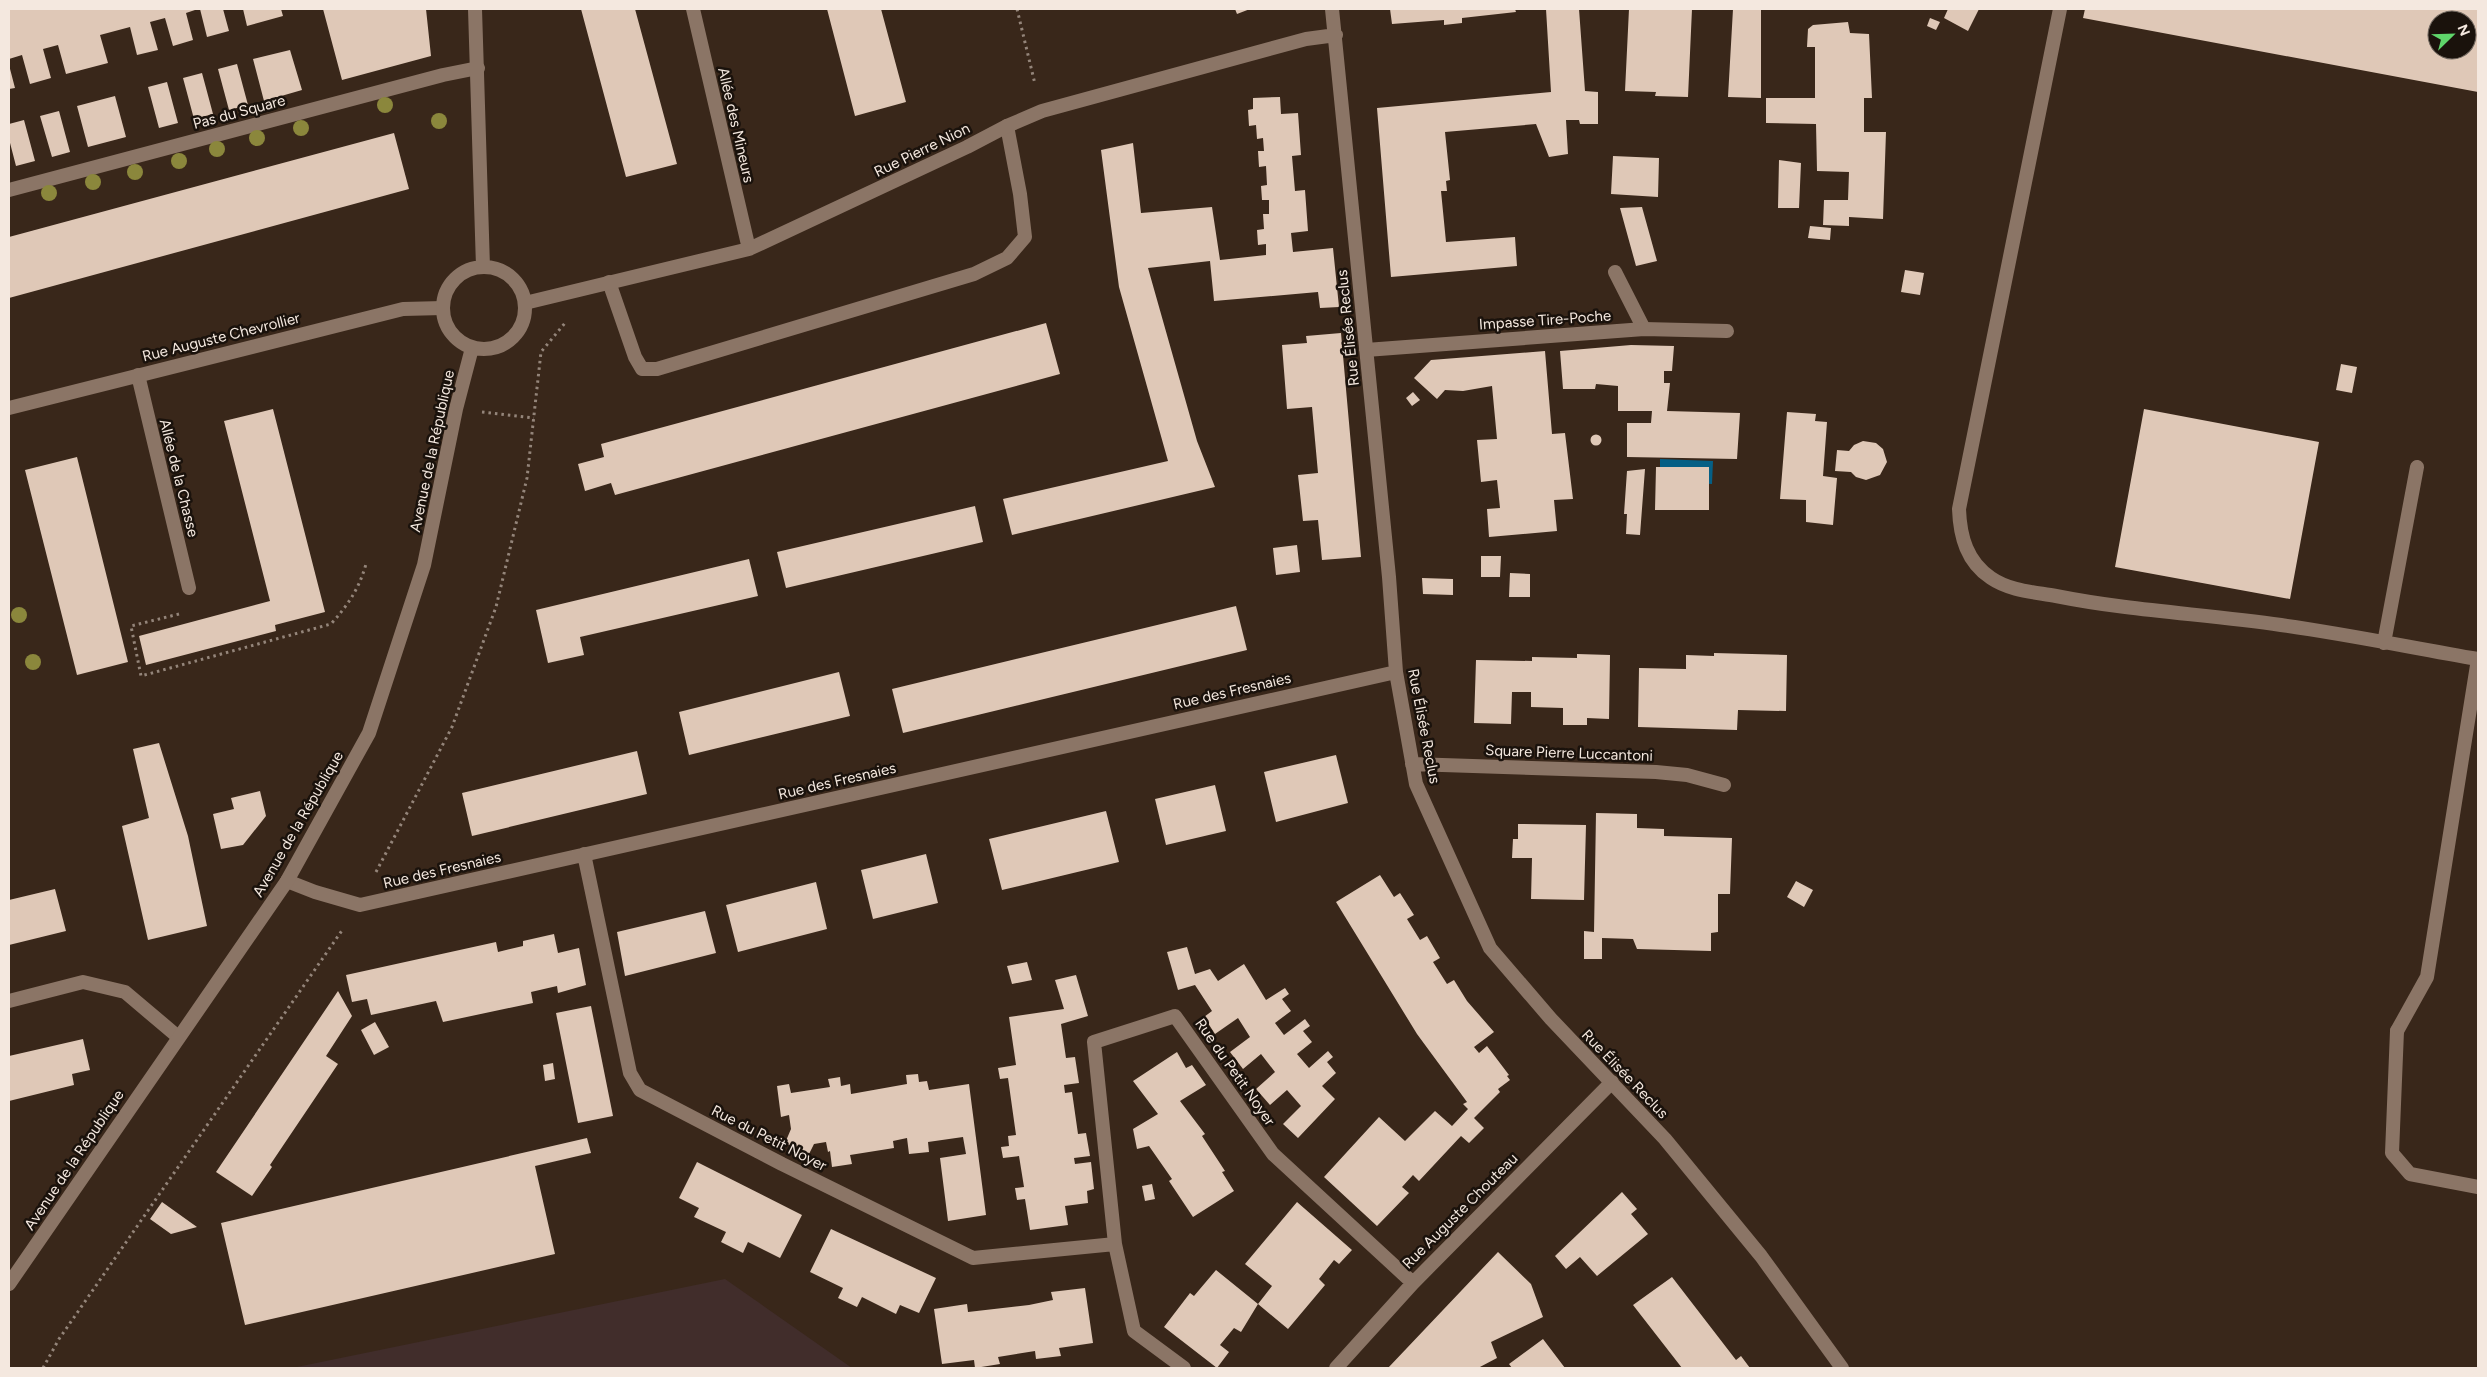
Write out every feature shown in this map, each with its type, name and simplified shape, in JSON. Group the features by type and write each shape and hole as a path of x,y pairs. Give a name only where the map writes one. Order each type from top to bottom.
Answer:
{"street":[{"path":"475,9 483,267"},
{"name":"Allée des Mineurs","path":"692,9 749,249"},
{"name":"Rue Élisée Reclus","path":"1332,9 1390,577 1396,672 1416,784 1490,948 1551,1019 1665,1139 1761,1256 1842,1368"},
{"path":"2060,9 1959,509 1960,529 1965,547 1976,565 1990,578 2008,587 2111,607 2281,625 2478,659 2427,977 2397,1032 2392,1153 2410,1174 2478,1187"},
{"name":"Rue Pierre Nion","path":"525,303 749,249 1042,111 1306,39 1336,35"},
{"name":"Pas du Square","path":"9,190 443,75 478,68"},
{"path":"609,282 635,357 642,369 657,369 974,274 1008,258 1025,237 1020,194 1007,126"},
{"path":"483,267 506,273 521,291 525,303 524,316 519,329 511,340 493,348 472,348 461,342 451,333 445,321 443,308 450,284 459,275 470,269 483,267"},
{"path":"1615,272 1644,329"},
{"name":"Rue Auguste Chevrollier","path":"9,408 403,309 443,308"},
{"name":"Impasse Tire-Poche","path":"1366,350 1644,329 1727,332"},
{"name":"Avenue de la République","path":"9,1284 177,1036 287,881 369,733 424,565 456,409 472,348"},
{"name":"Allée de la Chasse","path":"138,375 189,588"},
{"path":"2384,643 2417,467"},
{"name":"Rue des Fresnaies","path":"287,881 314,892 360,905 1396,672"},
{"name":"Square Pierre Luccantoni","path":"1412,764 1656,772 1686,775 1724,785"},
{"name":"Rue du Petit Noyer","path":"584,854 630,1073 640,1090 782,1164 973,1258 1115,1244"},
{"path":"9,1001 83,982 125,992 177,1036"},
{"name":"Rue du Petit Noyer","path":"1184,1368 1134,1331 1115,1244 1094,1042 1175,1016 1273,1154 1413,1283"},
{"name":"Rue Auguste Chouteau","path":"1336,1368 1413,1283 1612,1082"}],"path":[{"path":"1017,9 1042,111"},
{"path":"456,409 534,418 541,352"},
{"path":"189,588 193,611 131,626 141,676 331,624 351,601 361,583 366,564"}],"shaded area":[{"path":"725,1279 852,1368 292,1368"}],"water":[{"path":"1660,459 1713,461 1712,484 1660,482"}],"building":[{"path":"9,9 198,9 186,13 193,40 173,46 165,18 150,22 158,50 137,55 130,27 100,35 108,63 66,74 58,45 43,49 51,78 30,84 22,55 9,59"},
{"path":"200,9 223,9 229,31 207,37"},
{"path":"243,9 281,9 283,16 247,26"},
{"path":"323,9 426,9 431,56 342,80"},
{"path":"581,9 635,9 677,164 626,177"},
{"path":"827,9 881,9 906,102 855,116"},
{"path":"1235,9 1250,9 1237,14"},
{"path":"1390,9 1515,9 1516,12 1462,18 1462,23 1444,25 1444,20 1392,24"},
{"path":"1546,9 1579,9 1585,91 1598,92 1598,124 1580,124 1579,120 1566,120 1568,154 1549,157 1536,124 1445,132 1450,180 1446,181 1447,191 1441,191 1446,242 1515,237 1517,266 1391,277 1377,108 1551,92"},
{"path":"1629,9 1692,9 1688,97 1655,96 1656,92 1625,91"},
{"path":"1733,9 1761,9 1761,98 1728,97"},
{"path":"1948,9 1979,9 1968,31 1944,18"},
{"path":"2085,9 2478,9 2478,92 2083,18"},
{"path":"1930,18 1940,22 1936,30 1927,26"},
{"path":"1848,22 1850,33 1869,34 1872,98 1864,98 1864,132 1886,132 1883,219 1849,217 1849,226 1823,225 1824,200 1848,200 1849,172 1817,171 1816,124 1766,123 1766,98 1815,98 1815,47 1807,47 1808,29 1813,25"},
{"path":"290,50 302,90 264,101 253,59"},
{"path":"237,64 248,105 229,110 218,69"},
{"path":"9,65 15,88 9,89"},
{"path":"202,73 213,114 194,119 183,78"},
{"path":"167,82 178,123 159,128 148,87"},
{"path":"115,96 126,137 88,147 77,106"},
{"path":"1280,97 1281,114 1298,113 1301,155 1292,156 1295,191 1305,190 1308,231 1291,233 1293,252 1333,248 1339,307 1320,308 1318,292 1214,301 1210,261 1148,268 1197,441 1215,487 1012,535 1003,499 1168,461 1119,287 1101,150 1133,143 1141,213 1212,207 1220,260 1266,255 1266,244 1258,245 1257,230 1264,229 1263,214 1269,214 1269,200 1262,200 1261,186 1267,185 1266,166 1259,167 1258,151 1264,151 1263,138 1257,139 1256,125 1249,126 1248,110 1253,109 1253,98"},
{"path":"59,111 70,152 52,157 40,116"},
{"path":"24,120 35,161 16,166 9,139 9,124"},
{"path":"394,133 409,189 9,298 9,237"},
{"path":"1613,156 1659,158 1658,197 1611,194"},
{"path":"1779,160 1801,163 1799,208 1778,208"},
{"path":"1642,207 1657,261 1636,266 1620,208"},
{"path":"1810,226 1831,228 1830,240 1808,238"},
{"path":"1905,270 1924,273 1920,295 1901,292"},
{"path":"1046,323 1060,374 615,495 611,483 585,491 578,464 604,457 601,444"},
{"path":"1341,333 1361,557 1322,560 1318,520 1303,521 1298,475 1318,473 1312,407 1287,409 1282,345 1307,343 1306,336"},
{"path":"1631,345 1674,346 1672,371 1664,371 1664,383 1670,383 1667,411 1740,413 1737,459 1627,457 1627,423 1651,423 1652,411 1618,411 1618,386 1596,384 1595,389 1563,389 1560,351"},
{"path":"1545,351 1552,434 1565,433 1573,499 1554,500 1557,531 1489,537 1487,509 1500,508 1497,480 1481,482 1477,440 1497,439 1492,386 1463,391 1445,390 1437,399 1414,378 1431,360"},
{"path":"2341,364 2357,367 2352,393 2336,390"},
{"path":"1413,392 1420,400 1412,406 1406,398"},
{"path":"273,409 325,612 275,625 276,631 146,665 139,636 270,601 224,421"},
{"path":"2144,409 2319,442 2290,599 2115,567"},
{"path":"1787,412 1816,414 1815,421 1827,422 1823,476 1837,478 1833,525 1806,522 1806,500 1780,499"},
{"path":"1594,435 1598,435 1601,440 1600,444 1594,445 1591,442 1591,438"},
{"path":"1863,441 1876,443 1883,449 1887,462 1880,475 1866,480 1856,477 1851,472 1835,471 1837,450 1849,451 1854,445"},
{"path":"77,457 128,662 77,675 25,470"},
{"path":"1656,467 1709,467 1709,510 1655,510"},
{"path":"1645,469 1640,535 1626,534 1627,514 1624,514 1627,471"},
{"path":"975,506 983,542 786,588 777,552"},
{"path":"1297,545 1300,572 1276,575 1273,548"},
{"path":"1481,556 1501,556 1500,577 1481,577"},
{"path":"749,559 758,596 580,637 584,655 548,663 536,610"},
{"path":"1510,573 1530,574 1530,597 1509,597"},
{"path":"1422,578 1453,579 1453,595 1423,594"},
{"path":"1236,606 1247,650 903,733 892,689"},
{"path":"1714,653 1787,655 1786,711 1738,710 1737,730 1638,727 1639,668 1686,669 1686,655 1714,656"},
{"path":"1577,654 1610,655 1609,719 1587,718 1587,725 1563,725 1563,708 1531,707 1531,692 1512,692 1511,724 1474,723 1476,660 1532,661 1532,657 1577,658"},
{"path":"839,672 850,716 689,755 679,712"},
{"path":"159,743 188,836 207,926 148,940 122,826 149,818 133,749"},
{"path":"637,751 647,794 472,836 462,793"},
{"path":"1336,755 1348,803 1276,822 1264,772"},
{"path":"1215,785 1226,831 1166,845 1155,799"},
{"path":"260,791 266,816 243,845 221,849 213,814 234,809 231,798"},
{"path":"1106,811 1119,862 1002,890 989,839"},
{"path":"1596,813 1637,814 1637,828 1664,829 1664,836 1732,838 1730,894 1718,894 1718,932 1711,933 1711,951 1637,949 1633,939 1602,938 1602,959 1584,959 1584,931 1594,932"},
{"path":"1518,824 1586,825 1584,900 1531,899 1532,858 1512,858 1513,839 1518,839"},
{"path":"926,854 938,903 873,919 861,870"},
{"path":"1380,875 1394,897 1400,893 1414,915 1407,919 1420,940 1427,936 1440,958 1433,962 1447,984 1454,980 1467,1001 1494,1032 1474,1047 1479,1053 1487,1046 1509,1075 1507,1076 1510,1080 1498,1089 1500,1092 1474,1118 1484,1128 1469,1143 1461,1136 1419,1181 1413,1175 1402,1187 1409,1193 1377,1226 1324,1177 1379,1117 1405,1141 1435,1111 1452,1126 1468,1109 1463,1104 1467,1102 1417,1034 1336,902"},
{"path":"1796,881 1813,890 1804,907 1787,897"},
{"path":"816,882 827,929 738,952 726,905"},
{"path":"55,889 66,931 9,945 9,900"},
{"path":"705,911 716,953 625,976 617,932"},
{"path":"554,934 558,953 579,948 586,985 558,993 557,986 531,992 533,1003 443,1022 436,1001 371,1015 367,999 352,1002 346,975 496,942 498,952 523,946 523,941"},
{"path":"1187,947 1195,974 1210,969 1218,981 1244,964 1266,1000 1285,988 1289,994 1282,999 1291,1011 1275,1023 1284,1035 1305,1019 1310,1026 1303,1031 1312,1042 1297,1054 1309,1068 1328,1051 1333,1057 1327,1062 1336,1073 1322,1086 1335,1099 1298,1138 1283,1124 1301,1106 1287,1090 1270,1105 1256,1089 1275,1072 1261,1054 1243,1069 1230,1052 1250,1037 1238,1018 1215,1034 1204,1017 1212,1011 1195,985 1178,990 1167,952"},
{"path":"1027,962 1032,980 1012,984 1007,966"},
{"path":"1076,975 1088,1016 1061,1024 1066,1058 1075,1057 1079,1083 1064,1085 1065,1093 1072,1092 1078,1134 1086,1133 1090,1156 1074,1158 1075,1164 1091,1162 1094,1189 1087,1191 1088,1203 1065,1206 1068,1225 1030,1230 1025,1199 1017,1200 1015,1188 1024,1187 1019,1156 1003,1158 1001,1147 1009,1146 1008,1136 1016,1135 1008,1078 1000,1079 998,1068 1016,1065 1009,1017 1064,1009 1055,980"},
{"path":"338,991 352,1016 326,1056 338,1064 270,1165 272,1167 252,1196 216,1172"},
{"path":"591,1006 613,1116 578,1123 556,1013"},
{"path":"375,1022 389,1047 374,1055 361,1030"},
{"path":"83,1039 90,1070 72,1074 74,1085 9,1101 9,1056"},
{"path":"1177,1052 1186,1068 1192,1065 1206,1085 1180,1101 1205,1134 1202,1136 1225,1171 1222,1172 1234,1191 1193,1217 1169,1181 1172,1179 1149,1146 1137,1149 1133,1129 1158,1114 1133,1081"},
{"path":"553,1063 555,1079 545,1081 543,1065"},
{"path":"918,1074 919,1082 927,1081 929,1090 969,1084 986,1215 948,1221 940,1158 966,1154 963,1137 928,1142 929,1152 909,1154 907,1138 893,1141 894,1148 850,1155 852,1164 832,1167 830,1151 828,1152 826,1142 814,1144 809,1154 785,1143 791,1129 789,1115 781,1117 777,1086 789,1084 791,1093 830,1087 828,1079 840,1077 841,1086 850,1084 851,1094 907,1084 906,1075"},
{"path":"587,1138 591,1153 535,1166 555,1254 245,1325 221,1223"},
{"path":"697,1162 802,1215 780,1258 748,1242 743,1253 721,1242 726,1232 694,1217 699,1208 679,1198"},
{"path":"1152,1184 1155,1199 1145,1201 1142,1186"},
{"path":"1622,1192 1637,1209 1631,1214 1648,1234 1597,1276 1580,1257 1566,1269 1555,1256"},
{"path":"162,1202 197,1227 171,1234 150,1219"},
{"path":"1297,1202 1352,1250 1339,1264 1334,1260 1319,1279 1325,1285 1288,1329 1258,1304 1272,1286 1245,1264"},
{"path":"831,1229 936,1278 919,1313 900,1305 896,1314 862,1297 857,1307 838,1298 843,1288 810,1272"},
{"path":"1498,1252 1531,1284 1543,1317 1491,1342 1497,1358 1478,1368 1388,1368"},
{"path":"1216,1270 1258,1304 1241,1332 1234,1328 1220,1345 1229,1352 1217,1368 1164,1327 1190,1293 1194,1296"},
{"path":"1672,1277 1736,1360 1741,1356 1750,1368 1682,1368 1633,1305"},
{"path":"1085,1288 1093,1343 1059,1348 1061,1356 1036,1359 1035,1351 998,1357 1000,1364 975,1368 974,1360 942,1364 934,1309 967,1304 968,1312 1029,1305 1053,1300 1051,1292"},
{"path":"1543,1339 1565,1368 1512,1368 1509,1364"}]}
